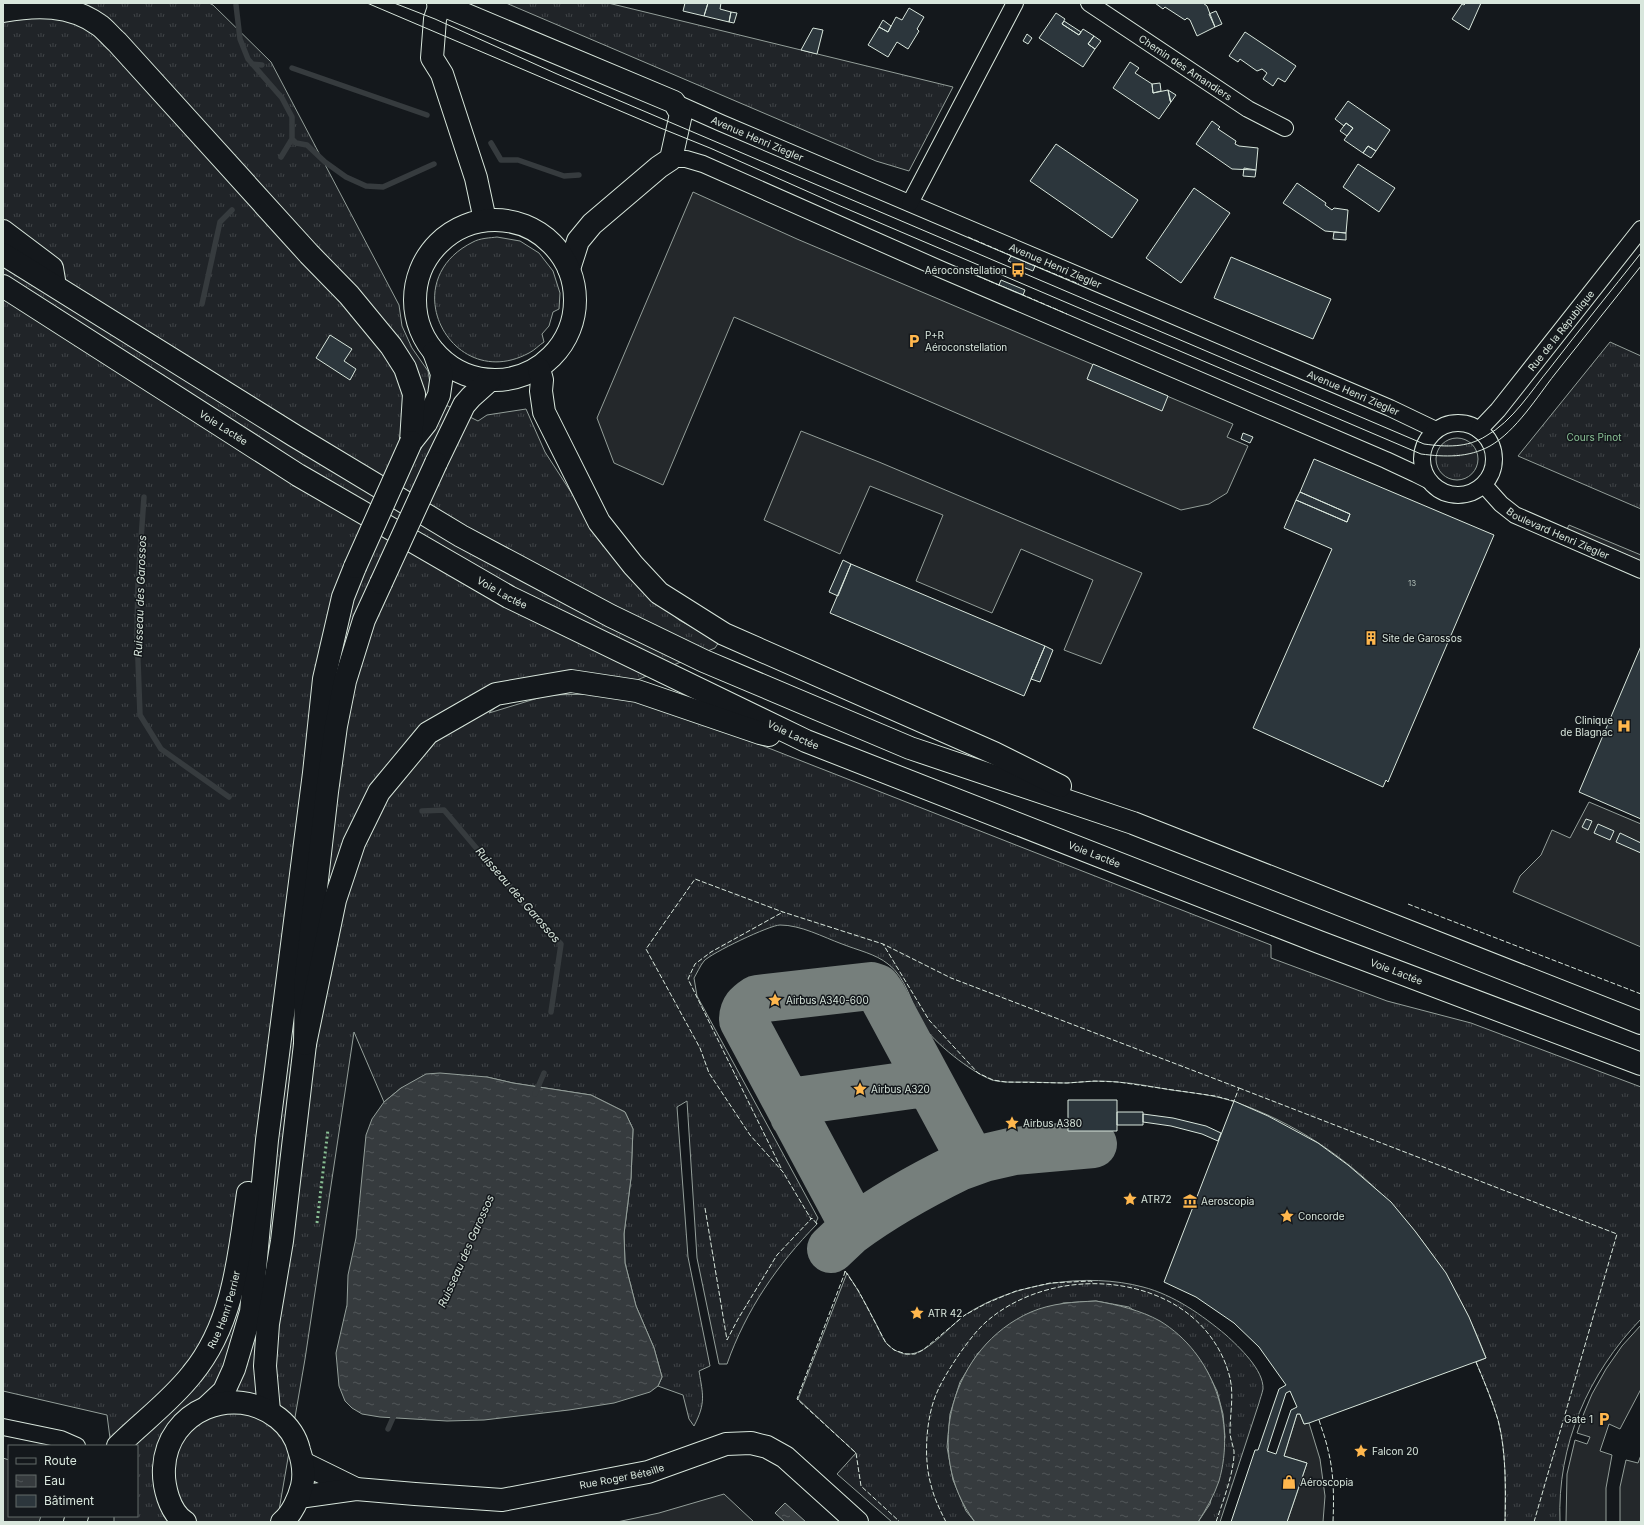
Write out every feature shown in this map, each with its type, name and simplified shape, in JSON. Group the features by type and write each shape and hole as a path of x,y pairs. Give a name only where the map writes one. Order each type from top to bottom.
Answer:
{"main road":[{"path":"485,220 476,178 442,74 432,58 435,19 439,3 674,102 681,114 671,159 659,167 592,224 578,241 569,269"},
{"path":"3,11 25,7 45,6 74,12 99,25 117,42 309,254 349,295 391,346 405,368 414,394 411,442"},
{"path":"183,1521 169,1501 163,1480 164,1458 172,1437 188,1419 208,1406 224,1391 234,1369 251,1312 267,1140 314,773 324,678 343,597 355,567 411,442 426,423 439,395 442,374 434,352 421,332 416,311 415,304 417,279 428,256 446,237 460,228 485,220 505,220 520,224 534,230 555,247 569,269 574,291 574,314 567,335 554,354 539,369 506,379 490,380 469,376 450,366 434,352"},
{"path":"3,231 52,268 54,286"},
{"path":"3,254 295,436 461,536 611,616 712,664 910,748 1133,822 1641,1023"},
{"name":"Voie Lactée","path":"3,286 298,475 510,597 806,741 1319,942 1641,1064"},
{"path":"539,369 542,380 540,391 544,412 599,522 633,565 659,593 724,634 994,753 1133,822"},
{"path":"305,1044 306,976 327,792 336,726 345,681 364,620 436,463 464,405 490,380"},
{"path":"269,1411 265,1366 268,1324 282,1241 305,1044 335,900 354,843 379,792 428,733 496,694 571,681 637,691 760,733 806,741"},
{"name":"Rue Henri Perrier","path":"119,1445 140,1423 173,1396 193,1374 209,1352 220,1328 237,1274 248,1192 257,1154 267,1140"},
{"path":"208,1406 228,1402 249,1403 269,1411 286,1424 297,1442 303,1463 303,1480 299,1497 282,1522"},
{"name":"Rue Roger Béteille","path":"299,1497 356,1489 502,1500 648,1472 726,1444 752,1443 767,1447 785,1457 857,1522"},
{"name":"Rue Roger Béteille","path":"303,1463 356,1489"}],"street":[{"path":"910,203 1015,3"},
{"name":"Chemin des Amandiers","path":"1089,3 1248,109 1285,128"},
{"name":"Avenue Henri Ziegler","path":"674,102 1390,408 1436,430"},
{"path":"671,159 686,159 703,164 936,267 1386,460 1428,480"},
{"name":"Rue de la République","path":"1479,430 1498,410 1641,229"},
{"path":"1459,423 1471,425 1479,430 1489,440 1493,449 1493,470 1484,485 1467,495 1456,496 1445,494 1428,480 1423,472 1421,454 1427,440 1436,430 1447,424 1459,423"},
{"name":"Boulevard Henri Ziegler","path":"1484,485 1501,504 1515,515 1641,570"},
{"path":"3,1427 61,1439 75,1445"}],"green space":[{"path":"3,3 209,3 213,5 271,62 399,305 402,326 412,348 428,371 430,383 428,396 478,421 487,415 526,409 545,452 613,557 645,591 679,620 719,642 715,648 637,680 522,684 489,713 548,695 599,694 669,709 1271,945 1271,958 1387,1001 1471,1023 1641,1087 1641,1319 1622,1340 1606,1363 1591,1387 1580,1412 1570,1438 1564,1466 1560,1493 1560,1522 1505,1522 1505,1471 1501,1433 1493,1405 1476,1362 1486,1358 1468,1315 1445,1275 1419,1237 1389,1202 1355,1170 1318,1143 1278,1120 1235,1102 1204,1094 1111,1081 1062,1083 1005,1082 992,1080 964,1064 935,1040 922,1024 900,976 888,964 872,955 812,932 796,927 780,925 753,934 709,957 704,961 694,978 697,996 818,1218 816,1222 817,1224 802,1240 764,1289 743,1325 727,1364 719,1364 697,1258 687,1101 677,1107 688,1257 710,1366 699,1371 702,1386 702,1405 694,1426 689,1419 683,1395 658,1386 662,1377 654,1348 636,1306 625,1263 624,1234 631,1178 633,1129 625,1112 591,1095 513,1083 487,1077 401,1088 384,1102 354,1032 305,1359 277,1522 114,1522 114,1517 138,1517 138,1445 111,1445 107,1415 3,1391"},
{"path":"506,3 608,3 953,87 909,171 876,161"},
{"path":"497,237 520,241 539,253 553,271 560,293 559,309 553,312 549,326 542,334 544,342 529,353 501,362 477,359 457,346 442,328 435,306 437,282 449,260 473,242"},
{"name":"Cours Pinot","path":"1610,342 1641,356 1641,509 1518,456"},
{"path":"1457,438 1472,444 1478,459 1472,474 1457,480 1442,474 1436,459 1442,444"},
{"path":"847,1273 865,1302 885,1342 893,1349 905,1354 913,1354 929,1346 965,1315 984,1304 1005,1295 1051,1283 1098,1281 1121,1283 1143,1287 1166,1295 1187,1306 1226,1335 1244,1352 1255,1367 1262,1382 1262,1395 1220,1522 1198,1522 1210,1504 1225,1437 1223,1414 1217,1391 1207,1371 1194,1352 1129,1307 1096,1301 1063,1303 978,1353 960,1382 950,1414 947,1447 953,1480 966,1511 975,1522 892,1522 837,1474 856,1453 798,1399"}],"shaded area":[{"name":"P+R Aéroconstellation","path":"693,192 797,239 1233,424 1227,437 1248,446 1227,493 1209,504 1181,510 734,317 663,485 614,463 597,418"},
{"path":"801,431 879,462 1142,573 1101,664 1064,650 1093,580 1021,549 992,613 916,581 943,515 870,486 840,554 764,520"},
{"path":"1569,525 1641,555 1641,561 1567,529"},
{"path":"1589,802 1641,824 1641,947 1513,892 1520,876 1541,855 1552,830 1570,838"},
{"name":"Gate 1","path":"1641,1325 1641,1389 1620,1429 1609,1424 1600,1451 1612,1455 1606,1488 1606,1522 1566,1522 1567,1474 1575,1440 1587,1444 1590,1437 1577,1433 1584,1413 1592,1394 1606,1369 1622,1346"},
{"path":"1297,1414 1300,1414 1304,1424 1309,1423 1320,1459 1325,1496 1323,1522 1287,1522 1307,1463 1284,1456"},
{"path":"1641,1455 1641,1522 1620,1522 1620,1487 1626,1460 1638,1463"},
{"path":"3,1458 8,1460 8,1517 41,1517 39,1522 3,1522"},
{"path":"724,1494 754,1522 617,1522 659,1513"}],"water":[{"path":"440,1073 487,1077 513,1083 591,1095 625,1112 633,1129 631,1178 624,1234 625,1263 636,1306 654,1348 662,1377 658,1386 650,1392 614,1403 484,1420 447,1421 380,1417 362,1414 352,1408 345,1401 339,1386 336,1353 347,1305 348,1275 356,1238 366,1135 372,1119 384,1102 401,1088 426,1074"},
{"path":"1096,1301 1129,1308 1160,1321 1179,1335 1194,1352 1207,1371 1216,1391 1222,1413 1225,1436 1224,1459 1219,1481 1210,1502 1198,1522 975,1522 959,1495 950,1465 948,1434 953,1404 964,1376 981,1350 1003,1328 1031,1312 1055,1305"},
{"path":"785,1503 806,1522 785,1522 775,1513"}],"building":[{"path":"685,3 708,3 704,16 683,11"},
{"path":"708,3 721,3 720,9 731,12 729,22 704,16"},
{"path":"1155,3 1203,3 1207,6 1215,27 1197,36 1190,20 1187,18 1185,20 1165,7 1163,9"},
{"path":"1466,3 1481,3 1469,30 1452,19 1462,4 1464,5"},
{"path":"909,8 924,17 917,29 919,31 908,49 897,42 888,57 868,45 879,27 888,32 896,17 902,20"},
{"path":"1216,11 1222,24 1215,27 1209,14"},
{"path":"731,12 737,13 734,23 729,22"},
{"path":"1056,13 1065,19 1062,24 1079,35 1083,29 1094,36 1088,44 1095,49 1083,67 1039,38"},
{"path":"883,20 891,26 888,32 879,27"},
{"path":"1064,21 1081,32 1079,35 1062,24"},
{"path":"813,28 823,30 817,54 801,50"},
{"path":"1245,32 1296,66 1285,82 1278,78 1273,86 1263,79 1267,73 1262,69 1257,71 1240,59 1238,62 1229,56"},
{"path":"1027,34 1032,38 1028,44 1023,41"},
{"path":"1094,36 1101,41 1095,49 1088,44"},
{"path":"1130,62 1139,68 1135,73 1152,84 1153,93 1168,90 1171,102 1159,119 1113,88"},
{"path":"1160,83 1161,91 1153,93 1152,84"},
{"path":"1168,90 1176,95 1171,102 1170,101"},
{"path":"1348,101 1390,130 1376,151 1368,146 1363,153 1344,140 1353,128 1346,123 1344,126 1335,119"},
{"path":"1212,121 1220,127 1218,129 1236,141 1235,144 1239,146 1258,148 1256,170 1232,169 1196,144"},
{"path":"1346,123 1353,128 1347,136 1340,131"},
{"path":"1056,144 1138,200 1112,238 1030,181"},
{"path":"1368,146 1376,151 1371,158 1363,153"},
{"path":"1358,164 1395,188 1379,212 1343,187"},
{"path":"1244,168 1256,170 1255,177 1243,176"},
{"path":"1297,183 1326,203 1325,205 1332,210 1334,208 1348,210 1346,233 1325,231 1283,203"},
{"path":"1194,188 1230,213 1181,283 1146,258"},
{"path":"1334,232 1346,233 1346,240 1333,239"},
{"path":"1011,256 1035,266 1033,271 1008,261"},
{"path":"1231,257 1331,299 1313,339 1214,298"},
{"path":"1001,280 1025,290 1023,295 999,285"},
{"path":"330,335 352,349 344,361 356,369 350,380 316,358"},
{"path":"1093,364 1168,396 1162,411 1087,379"},
{"path":"1243,433 1253,437 1250,443 1241,439"},
{"name":"Site de Garossos","path":"1314,459 1494,535 1388,782 1386,780 1383,787 1253,728 1332,549 1284,528 1296,500 1347,522 1350,514 1300,492"},
{"path":"1300,492 1350,514 1347,522 1296,500"},
{"path":"843,560 851,564 838,596 829,592"},
{"path":"851,564 1045,646 1024,696 830,613"},
{"path":"1045,646 1053,650 1040,682 1031,679"},
{"name":"Clinique de Blagnac","path":"1641,646 1641,819 1579,792"},
{"path":"1586,819 1592,821 1588,830 1582,827"},
{"path":"1598,824 1614,831 1610,840 1594,833"},
{"path":"1620,833 1641,843 1641,853 1616,842"},
{"path":"1068,1100 1117,1100 1117,1131 1068,1131"},
{"path":"1234,1101 1268,1116 1318,1143 1348,1165 1391,1202 1415,1231 1446,1273 1469,1317 1486,1358 1309,1423 1304,1424 1300,1414 1297,1414 1284,1456 1307,1463 1287,1522 1231,1522 1255,1450 1258,1450 1279,1389 1286,1385 1259,1347 1234,1323 1196,1297 1164,1282","holes":["1290,1391 1297,1407 1291,1410 1276,1454 1267,1451 1286,1393"]},
{"path":"1117,1112 1143,1112 1143,1125 1117,1125"},
{"path":"1143,1114 1173,1118 1206,1126 1221,1133 1218,1141 1202,1134 1171,1126 1143,1122"}],"waterway":[{"name":"Ruisseau des Garossos","path":"236,5 240,39 248,59 282,98 292,117 292,139 281,157"},
{"name":"Ruisseau des Garossos","path":"252,64 262,65"},
{"path":"292,68 427,115"},
{"path":"292,139 296,143 307,145 325,162 346,177 366,186 383,187 434,164"},
{"path":"491,143 501,160 518,160 564,176 579,175"},
{"name":"Ruisseau des Garossos","path":"202,304 220,222 232,210"},
{"name":"Ruisseau des Garossos","path":"144,497 138,582 137,633 140,715 161,749 229,797"},
{"name":"Ruisseau des Garossos","path":"422,811 444,810 539,922 561,944 551,1012"},
{"name":"Ruisseau des Garossos","path":"535,1094 544,1073"},
{"name":"Ruisseau des Garossos","path":"388,1429 396,1411"}],"taxiway":[{"path":"831,1249 849,1232 851,1221 743,1020 744,1013 747,1008 757,999 871,986 877,988 965,1149 964,1160 959,1167 902,1197 849,1232"},
{"path":"794,1116 794,1107 799,1101 804,1100 918,1084 924,1084 933,1090"},
{"path":"959,1167 984,1158 1014,1151 1093,1144"}],"tram line":[{"path":"367,3 710,148 838,205 1421,454 1439,456 1465,455 1482,450 1500,440 1526,413 1641,266"},
{"path":"394,3 435,19 557,74 1424,444 1440,446 1464,445 1479,440 1496,430 1529,396 1641,253"}],"hedge":[{"path":"317,1223 328,1129"}],"fence":[{"path":"968,237 1012,256"},
{"path":"1033,265 1079,284"},
{"path":"957,267 1001,286"},
{"path":"1021,294 1067,314"},
{"path":"817,1224 812,1218 811,1219 783,1172 750,1135 709,1073 700,1048 646,949 695,879 783,912 883,944 951,978 1239,1088 1234,1101 1215,1096 1118,1082 1094,1081 1067,1083 1006,1082 993,1080 978,1073 929,1020 883,944"},
{"path":"1408,904 1641,994"},
{"path":"781,1168 688,979 695,964 711,952 783,912"},
{"path":"1239,1088 1617,1234 1534,1522"},
{"path":"705,1208 727,1340 777,1255 812,1218"},
{"path":"845,1271 858,1290 886,1343 894,1350 906,1354 915,1354 923,1350 965,1315 987,1303 1016,1291 1050,1283 1091,1281 1094,1283"},
{"path":"845,1271 797,1399 856,1453 861,1486 900,1522"},
{"path":"946,1522 934,1495 929,1474 927,1462 927,1437 928,1424 934,1400 940,1385 954,1362 979,1329 986,1322 1006,1308 1028,1297 1051,1289 1075,1285 1100,1284 1125,1286 1148,1292 1170,1302 1200,1324 1221,1354 1231,1385 1232,1398 1230,1437 1234,1451 1234,1459 1228,1487 1216,1522"},
{"path":"1476,1362 1493,1405 1501,1432 1505,1471 1505,1522"},
{"path":"1319,1420 1330,1459 1333,1495 1333,1522"}],"place":[{"name":"Aéroconstellation","path":"1018,270"},
{"name":"P+R Aéroconstellation","path":"914,341"},
{"name":"Site de Garossos","path":"1371,638"},
{"name":"Clinique de Blagnac","path":"1624,726"},
{"name":"Airbus A340-600","path":"775,1000"},
{"name":"Airbus A320","path":"860,1089"},
{"name":"Airbus A380","path":"1012,1123"},
{"name":"ATR72","path":"1130,1199"},
{"name":"Aeroscopia","path":"1190,1201"},
{"name":"Concorde","path":"1287,1216"},
{"name":"ATR 42","path":"917,1313"},
{"name":"Gate 1","path":"1604,1419"},
{"name":"Falcon 20","path":"1361,1451"},
{"name":"Aéroscopia","path":"1289,1482"}]}
